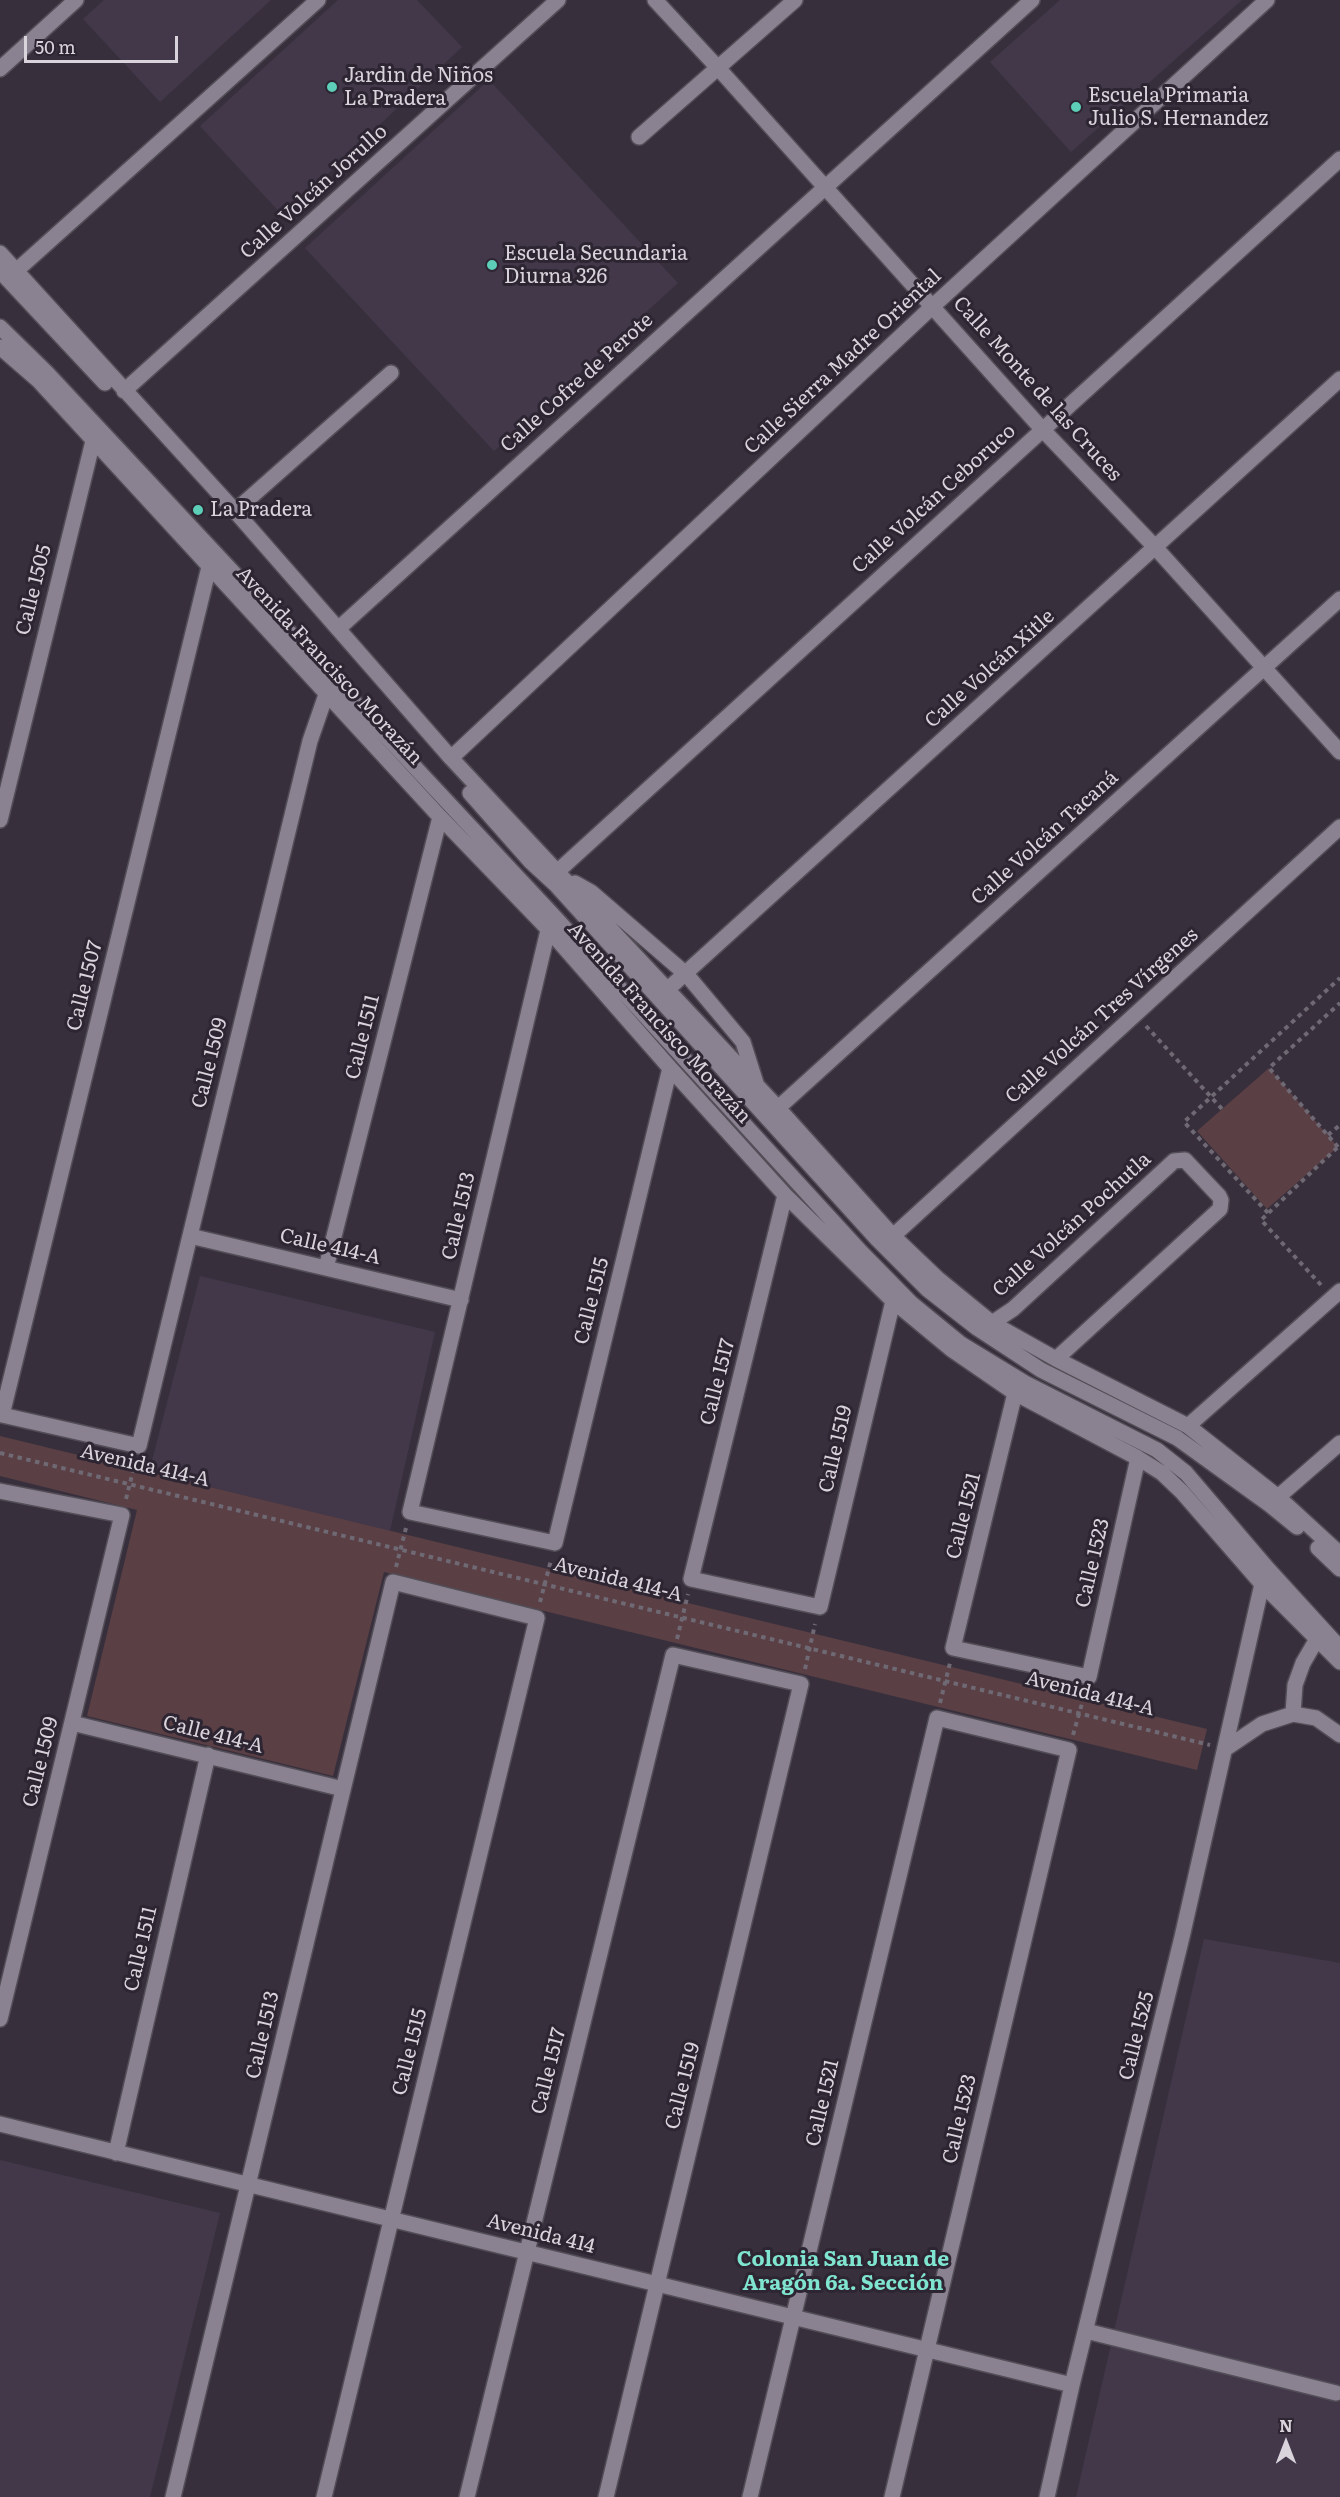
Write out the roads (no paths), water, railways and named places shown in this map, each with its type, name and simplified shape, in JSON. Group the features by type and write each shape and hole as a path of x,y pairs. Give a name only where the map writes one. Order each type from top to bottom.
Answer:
{"street":[{"path":"0,69 76,0"},
{"path":"16,271 318,0"},
{"name":"Calle Volcán Jorullo","path":"124,390 558,0"},
{"name":"Calle Monte de las Cruces","path":"655,0 1042,429 1266,667 1340,752"},
{"path":"639,137 795,0"},
{"name":"Calle Cofre de Perote","path":"338,629 1032,0"},
{"name":"Calle Sierra Madre Oriental","path":"451,759 933,306 1267,0"},
{"name":"Calle Volcán Ceboruco","path":"557,878 1042,429 1340,159"},
{"name":"Avenida Francisco Morazán","path":"0,253 235,511 557,878 668,989 893,1236 937,1278 992,1323 1056,1359 1188,1426 1278,1497 1340,1554"},
{"path":"0,271 71,350 148,425 531,862 557,878 591,892 687,975 743,1042 757,1086"},
{"path":"0,327 47,373 551,913 861,1252 911,1303 961,1344 1025,1383 1157,1450 1186,1473 1268,1569 1340,1648"},
{"name":"Avenida Francisco Morazán","path":"0,347 38,380 440,817 549,930 785,1195 893,1301 951,1349 1015,1393 1162,1473 1182,1492 1262,1584 1340,1662"},
{"path":"235,511 391,373"},
{"name":"Calle Volcán Xitle","path":"668,989 687,975 1154,546 1340,379"},
{"name":"Calle 1505","path":"0,820 93,441"},
{"name":"Calle 1507","path":"2,1415 209,567"},
{"name":"Calle Volcán Tacaná","path":"778,1108 1340,599"},
{"name":"Calle 1509","path":"139,1446 310,741 327,693"},
{"name":"Calle 1511","path":"326,1268 440,817"},
{"name":"Calle Volcán Tres Vírgenes","path":"893,1236 1340,827"},
{"path":"557,878 788,1142 877,1239 927,1289 977,1328 1041,1370 1177,1438 1270,1505 1340,1569"},
{"name":"Calle 1513","path":"410,1512 549,930 557,878"},
{"name":"Calle 1515","path":"555,1543 670,1068"},
{"name":"Calle Volcán Pochutla","path":"992,1323 1013,1309 1174,1161 1181,1159 1188,1162 1219,1196 1221,1204 1217,1213 1056,1359"},
{"name":"Calle 1517","path":"691,1579 785,1195"},
{"name":"Calle 414-A","path":"190,1236 461,1299"},
{"path":"1188,1426 1336,1294"},
{"name":"Calle 1519","path":"819,1607 893,1301"},
{"name":"Calle 1521","path":"954,1648 1015,1393"},
{"name":"Avenida 414-A","path":"2,1415 139,1446"},
{"path":"1278,1497 1340,1443"},
{"name":"Calle 1523","path":"1089,1677 1138,1458"},
{"name":"Calle 1509","path":"0,1491 122,1515 0,2019"},
{"name":"Avenida 414-A","path":"410,1512 555,1543"},
{"name":"Avenida 414-A","path":"691,1579 819,1607"},
{"name":"Calle 1513","path":"173,2497 393,1582"},
{"name":"Calle 1515","path":"324,2497 537,1618 393,1582"},
{"name":"Calle 1525","path":"1047,2497 1072,2385 1180,1948 1262,1584"},
{"path":"1293,1714 1295,1685 1303,1663 1317,1640"},
{"name":"Avenida 414-A","path":"954,1648 1089,1677"},
{"name":"Calle 1517","path":"467,2497 673,1654 801,1684"},
{"name":"Calle 1519","path":"606,2497 801,1684"},
{"path":"1225,1749 1262,1724 1293,1714 1316,1718 1340,1735"},
{"name":"Calle 1521","path":"750,2497 937,1718 1069,1750"},
{"name":"Calle 414-A","path":"72,1723 343,1789"},
{"name":"Calle 1523","path":"892,2497 1069,1750"},
{"name":"Calle 1511","path":"116,2153 208,1755"},
{"name":"Avenida 414","path":"0,2124 1072,2385"},
{"path":"1086,2331 1336,2393"}],"place":[{"name":"Jardin de Niños La Pradera","path":"332,87"},
{"name":"Escuela Primaria Julio S. Hernandez","path":"1076,107"},
{"name":"Escuela Secundaria Diurna 326","path":"492,265"},
{"name":"La Pradera","path":"198,510"}],"district":[{"name":"Colonia San Juan de Aragón 6a. Sección","path":"843,2272"}]}
